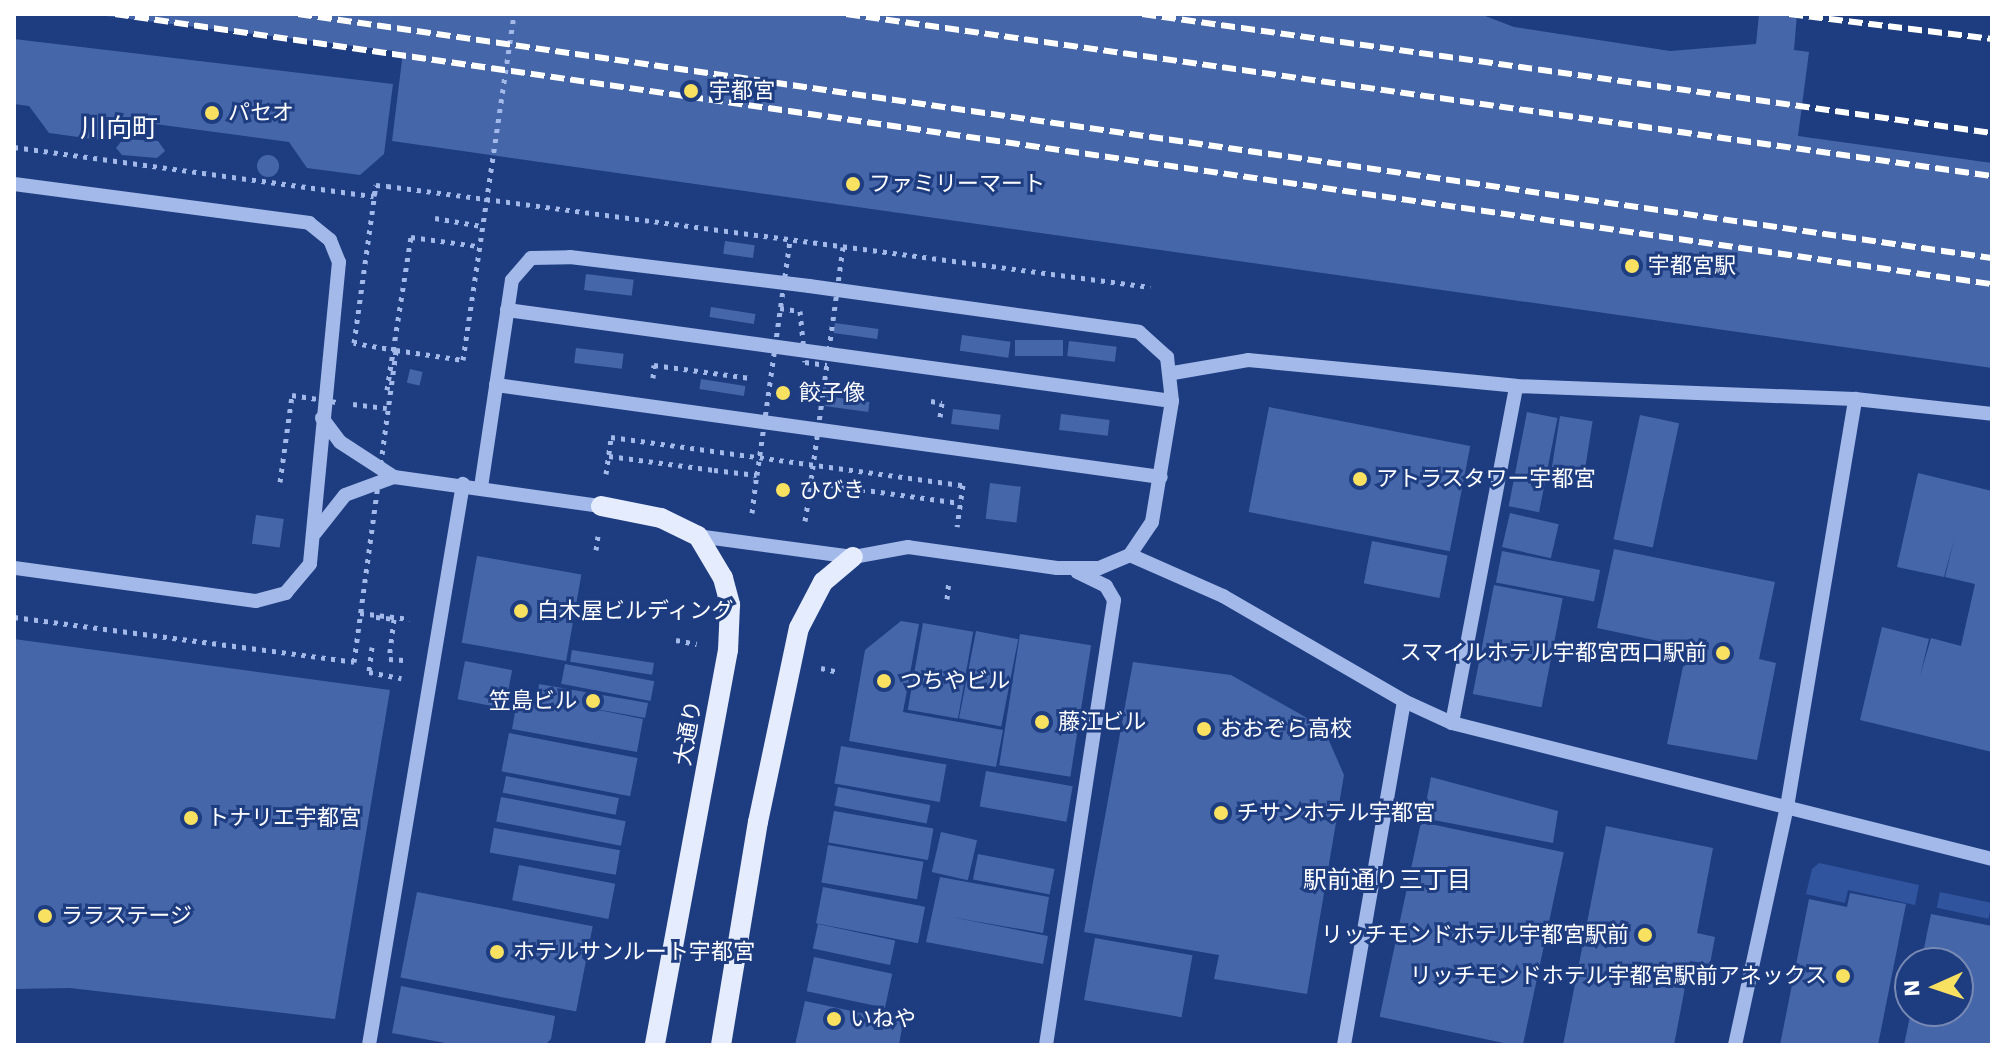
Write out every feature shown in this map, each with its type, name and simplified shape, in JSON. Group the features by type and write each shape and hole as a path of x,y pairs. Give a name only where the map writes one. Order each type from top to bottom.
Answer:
{"main road":[{"path":"601,506 661,518 698,536"},
{"name":"大通り","path":"655,1045 730,630 723,578 698,536"},
{"path":"721,1045 758,822 799,628 823,582 853,557"}],"street":[{"path":"14,184 309,223 330,240 339,262 322,418 315,534 310,564 299,581 286,593 256,601 14,568"},
{"path":"481,487 507,310 518,267 531,258 570,257 1139,332 1167,357 1173,373 1172,401 1152,522 1130,555 1099,568 1057,568"},
{"path":"507,310 1172,401"},
{"path":"1173,373 1248,360 1516,386 1855,399 1992,414"},
{"path":"496,385 1161,477"},
{"path":"1452,723 1516,386"},
{"path":"1735,1045 1787,807 1855,399"},
{"path":"322,418 340,442 394,477"},
{"path":"315,534 345,495 394,477 463,484 601,506"},
{"path":"369,1045 463,484"},
{"path":"698,536 853,557 908,547 953,552 1093,576 1114,600 1046,1045"},
{"path":"1130,555 1223,596 1404,701 1452,723 1992,859"},
{"path":"1344,1045 1404,701"}],"path":[{"path":"514,14 484,199 463,360 354,343 376,185 484,199 790,239 1150,287"},
{"path":"14,147 374,196"},
{"path":"435,218 481,226"},
{"path":"387,390 411,237 478,246"},
{"path":"750,523 790,239"},
{"path":"804,530 843,247"},
{"path":"780,308 800,311 805,362 827,365"},
{"path":"14,617 354,662 396,350"},
{"path":"653,379 654,365 750,378"},
{"path":"280,482 292,395 387,408"},
{"path":"933,401 942,403 939,423"},
{"path":"596,550 611,437 963,485 947,599"},
{"path":"609,456 757,475"},
{"path":"811,482 960,503"},
{"path":"360,613 410,618 408,633"},
{"path":"376,617 394,619 389,659 404,661 406,647"}],"shaded area":[{"path":"1819,863 1919,885 1915,905 1848,890 1845,903 1806,894 1812,869"},
{"path":"1940,892 1992,903 1989,919 1937,908"}],"building":[{"name":"宇都宮駅","path":"1480,14 1514,27 1670,51 1756,44 1759,14 1797,14 1794,50 1809,52 1798,136 1992,163 1992,368 392,141 403,52 106,16"},
{"name":"パセオ","path":"14,39 393,84 384,154 360,175 307,168 289,142 125,120 100,140 49,133 29,106 14,104"},
{"path":"123,139 158,141 165,151 157,158 122,155 116,148"},
{"path":"268,155 276,158 279,166 276,174 268,177 260,174 257,166 260,158"},
{"path":"725,241 755,245 753,258 723,254"},
{"path":"586,274 634,280 632,296 584,290"},
{"path":"711,307 755,314 754,324 709,317"},
{"path":"835,323 879,329 877,339 834,333"},
{"path":"962,335 1011,342 1008,358 960,351"},
{"path":"1015,340 1063,340 1063,356 1015,356"},
{"path":"1069,341 1117,347 1115,362 1067,356"},
{"path":"576,348 624,354 622,369 574,363"},
{"path":"410,369 423,372 420,386 407,383"},
{"path":"701,379 745,386 744,396 699,389"},
{"path":"826,396 870,402 868,412 825,406"},
{"name":"アトラスタワー宇都宮","path":"1269,407 1470,446 1450,551 1249,512"},
{"path":"953,409 1001,415 999,430 951,424"},
{"path":"1527,412 1557,418 1539,512 1509,506"},
{"path":"1061,414 1110,420 1108,436 1059,430"},
{"path":"1640,415 1679,423 1653,548 1614,539"},
{"path":"1560,416 1593,421 1582,486 1550,481"},
{"path":"1918,473 1992,491 1992,752 1860,720 1882,627 1929,639 1920,676 1931,638 1961,646 1975,584 1945,577 1954,540 1944,577 1897,567"},
{"path":"990,483 1021,487 1016,523 986,519"},
{"path":"1510,513 1559,524 1551,558 1502,547"},
{"path":"256,515 284,519 280,548 252,544"},
{"path":"1372,541 1448,556 1439,598 1364,583"},
{"name":"スマイルホテル宇都宮西口駅前","path":"1614,549 1775,582 1759,659 1776,663 1757,760 1667,744 1687,647 1597,628"},
{"path":"1502,551 1600,570 1594,601 1496,582"},
{"name":"白木屋ビルディング","path":"477,556 581,574 566,661 462,643"},
{"path":"1494,585 1563,598 1542,707 1473,694"},
{"name":"つちやビル","path":"901,621 919,624 903,712 1003,730 996,767 849,741 865,650"},
{"path":"923,623 973,632 958,719 908,710"},
{"path":"976,631 1018,639 1001,727 959,718"},
{"name":"藤江ビル","path":"1020,634 1091,645 1070,777 999,765"},
{"name":"トナリエ宇都宮","path":"14,639 390,690 335,1019 70,988 14,989"},
{"path":"572,650 654,663 652,675 570,662"},
{"path":"465,661 512,670 505,708 458,699"},
{"name":"チサンホテル宇都宮","path":"1133,662 1231,675 1323,727 1344,775 1307,994 1214,979 1219,955 1084,932"},
{"path":"565,664 654,681 651,701 561,684"},
{"path":"539,684 648,703 645,718 574,705 643,719 637,752 512,729 518,696 537,700"},
{"path":"509,733 638,758 630,796 502,771"},
{"path":"841,746 946,765 940,802 834,783"},
{"path":"986,771 1073,786 1066,822 980,806"},
{"path":"506,776 619,798 616,815 503,793"},
{"path":"1431,777 1558,811 1553,843 1423,818"},
{"path":"838,787 930,805 927,824 834,806"},
{"path":"501,797 626,821 621,846 496,822"},
{"path":"834,811 933,829 928,860 828,843"},
{"path":"1421,822 1564,852 1523,1045 1380,1017"},
{"name":"リッチモンドホテル宇都宮駅前","path":"1606,826 1713,848 1697,933 1715,937 1710,964 1690,961 1674,1045 1563,1045"},
{"path":"494,828 620,850 616,875 490,853"},
{"path":"941,832 977,840 968,880 932,872"},
{"path":"828,845 924,862 917,899 821,882"},
{"path":"978,854 1055,869 1050,894 973,880"},
{"path":"519,865 615,884 608,919 512,900"},
{"path":"940,877 1049,897 1043,933 951,917 1048,936 1043,964 926,942"},
{"path":"823,887 925,907 918,943 816,923"},
{"name":"ホテルサンルート宇都宮","path":"417,892 593,926 576,1012 400,977"},
{"name":"リッチモンドホテル宇都宮駅前アネックス","path":"1850,893 1906,904 1897,947 1894,947 1894,964 1878,1045 1780,1045 1809,899 1847,907"},
{"path":"1931,914 1992,926 1992,1045 1904,1045 1908,1027 1974,1027 1974,947 1924,947"},
{"path":"818,924 895,940 890,965 813,948"},
{"path":"1095,938 1192,955 1182,1017 1084,1000"},
{"path":"814,957 892,974 885,1008 807,991"},
{"path":"401,986 555,1016 551,1039 545,1045 456,1045 392,1033"},
{"path":"805,1001 903,1022 899,1045 795,1045"}],"railway":[{"path":"115,14 1992,284"},
{"path":"298,14 1992,258"},
{"path":"846,14 1992,176"},
{"path":"1142,14 1992,133"},
{"path":"1789,14 1992,39"}],"place":[{"name":"宇都宮","path":"691,91"},
{"name":"パセオ","path":"212,113"},
{"name":"ファミリーマート","path":"853,184"},
{"name":"宇都宮駅","path":"1632,266"},
{"name":"餃子像","path":"783,393"},
{"name":"アトラスタワー宇都宮","path":"1360,479"},
{"name":"ひびき","path":"783,490"},
{"name":"白木屋ビルディング","path":"521,611"},
{"name":"スマイルホテル宇都宮西口駅前","path":"1723,653"},
{"name":"つちやビル","path":"884,681"},
{"name":"笠島ビル","path":"593,701"},
{"name":"藤江ビル","path":"1042,722"},
{"name":"おおぞら高校","path":"1204,729"},
{"name":"チサンホテル宇都宮","path":"1221,813"},
{"name":"トナリエ宇都宮","path":"191,818"},
{"name":"ララステージ","path":"45,916"},
{"name":"リッチモンドホテル宇都宮駅前","path":"1645,935"},
{"name":"ホテルサンルート宇都宮","path":"497,952"},
{"name":"リッチモンドホテル宇都宮駅前アネックス","path":"1843,976"},
{"name":"いねや","path":"834,1019"}],"district":[{"name":"川向町","path":"119,129"},
{"name":"駅前通り三丁目","path":"1387,881"}]}
